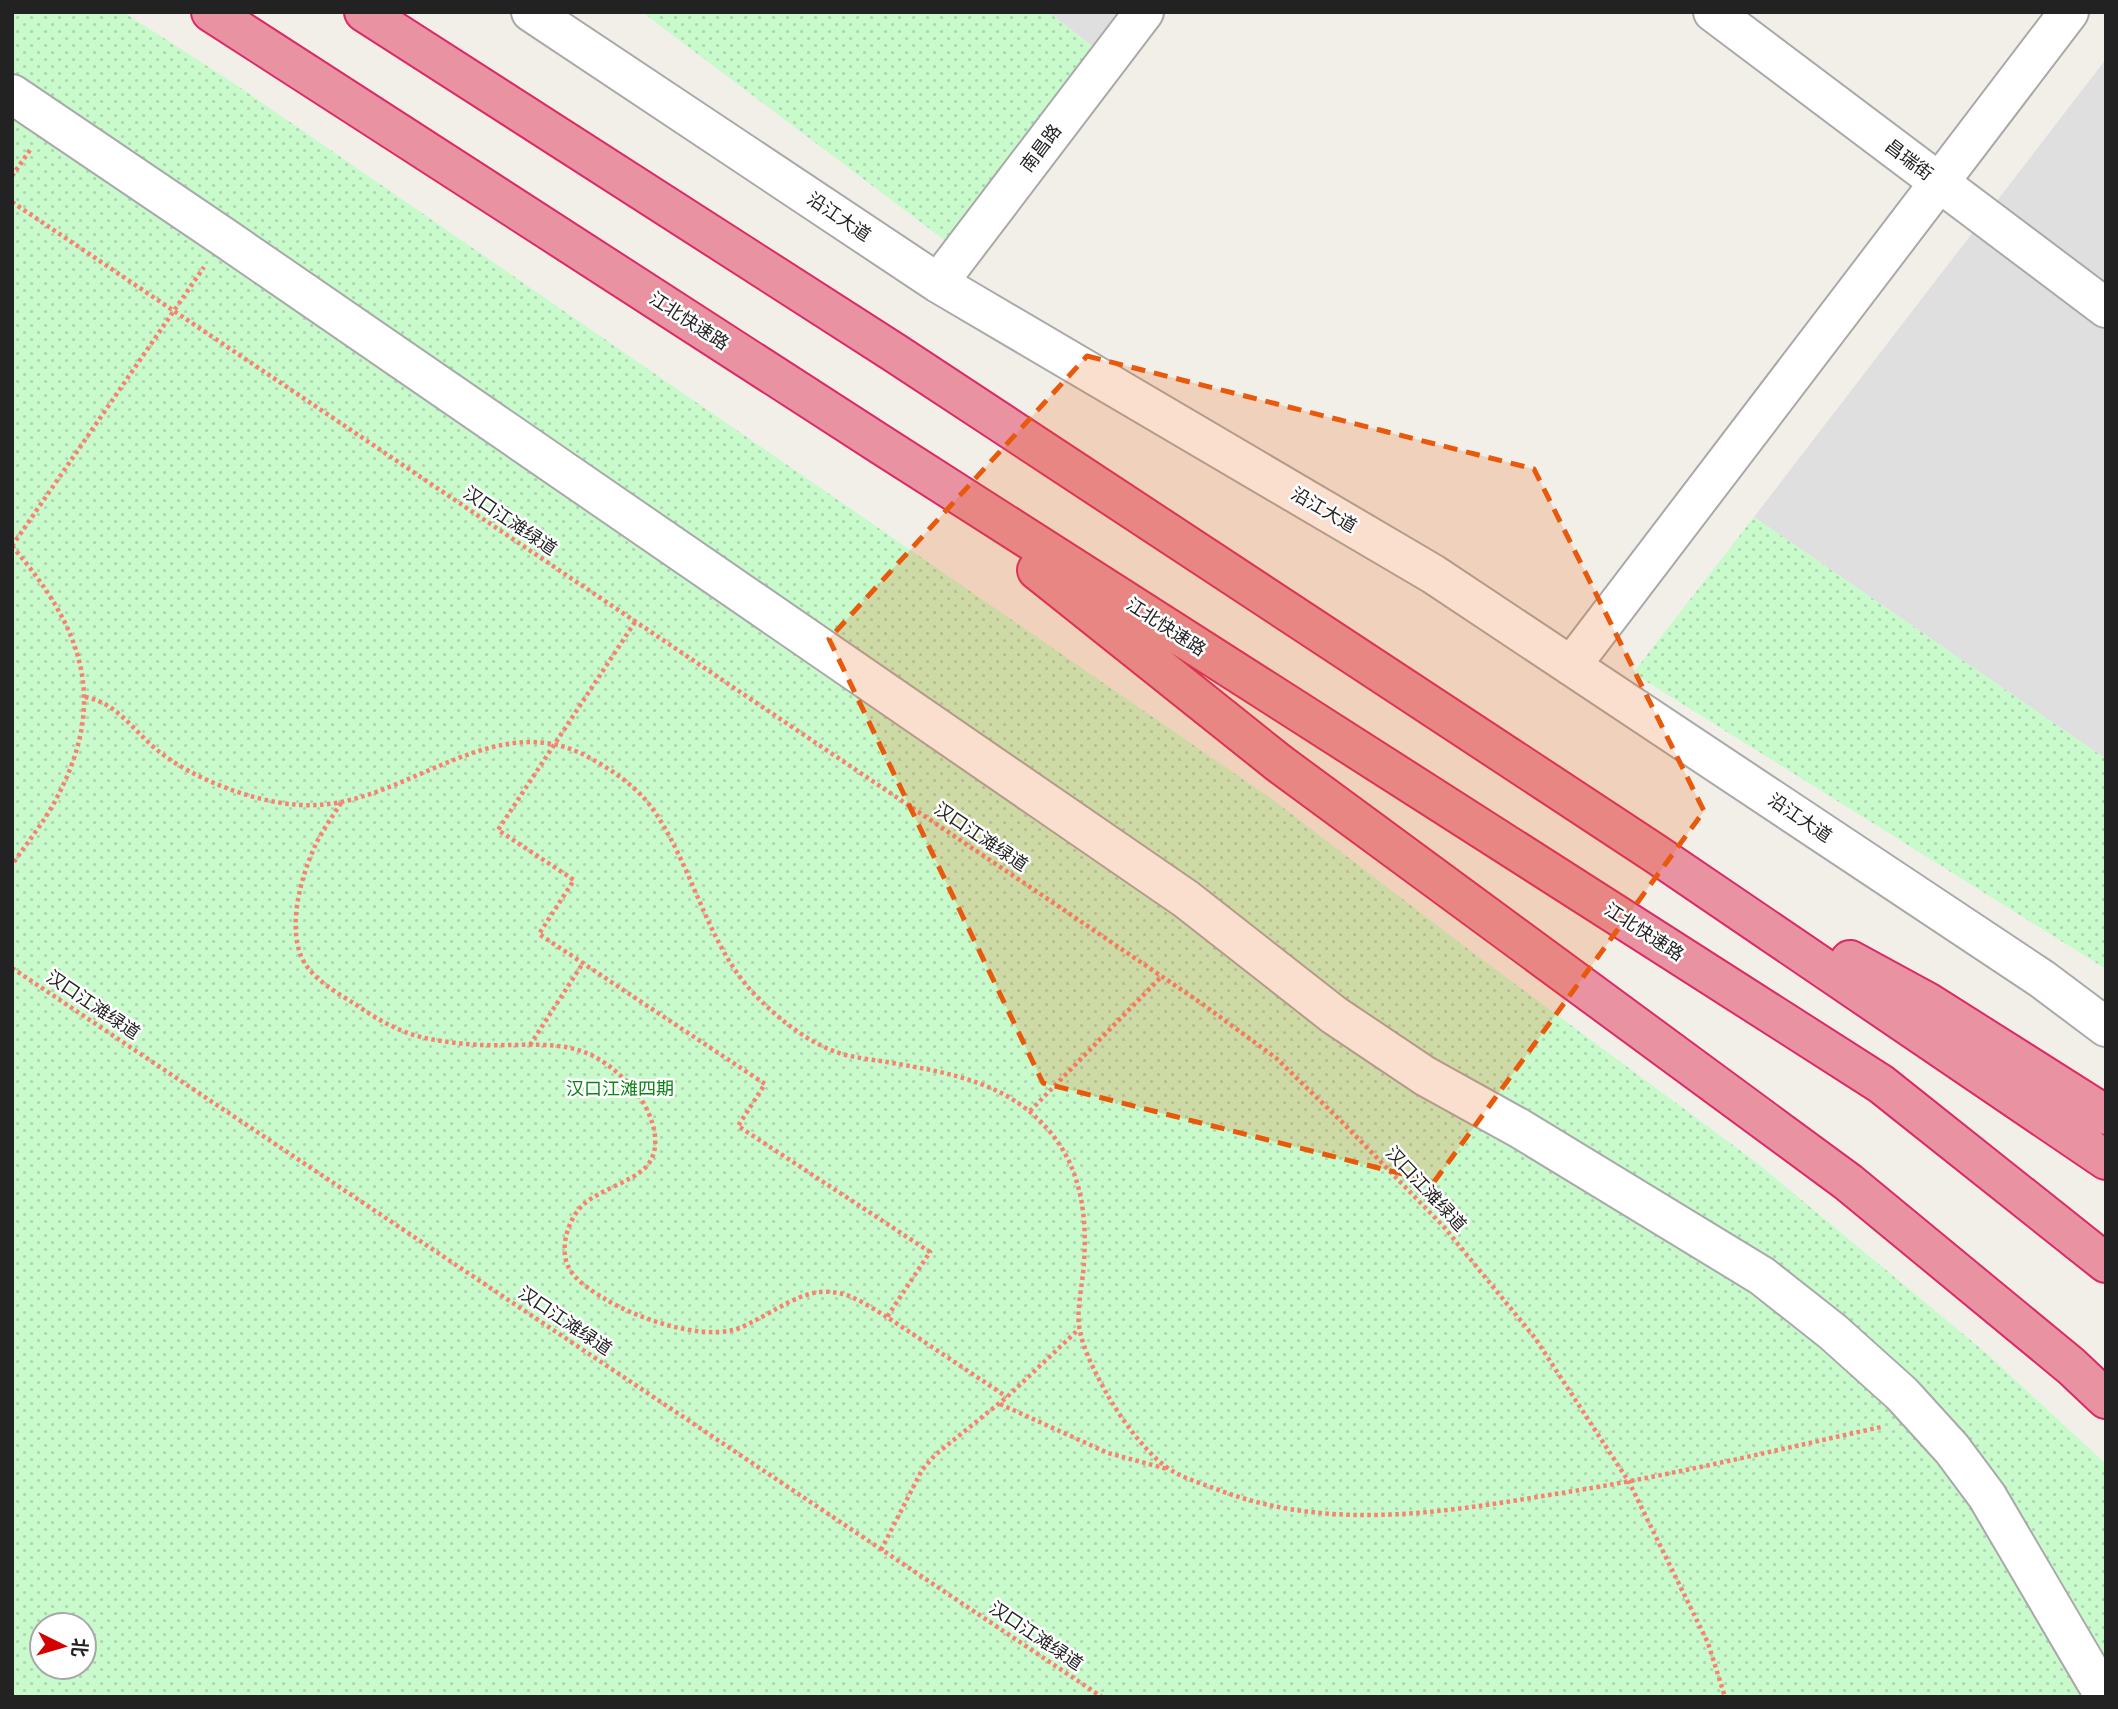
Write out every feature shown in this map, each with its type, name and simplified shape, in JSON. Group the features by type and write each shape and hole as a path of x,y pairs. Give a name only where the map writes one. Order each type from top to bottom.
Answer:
{"highway":[{"name":"江北快速路","path":"211,12 883,446 1881,1084 2106,1263"},
{"path":"364,12 918,368 1656,854 2106,1160"},
{"path":"883,446 1280,764 1848,1182 2071,1366 2106,1399"},
{"path":"1656,854 1929,1003 2106,1115"}],"street":[{"name":"沿江大道","path":"531,12 939,283 1433,574 2042,979 2106,1027"},
{"name":"南昌路","path":"939,283 1144,12"},
{"name":"昌瑞街","path":"1713,12 2106,308"},
{"path":"1571,666 2069,12"},
{"path":"12,94 1186,898 1334,1015 1425,1076 1519,1128 1762,1276 1833,1332 1902,1394 1952,1449 1987,1496 2105,1697"}],"path":[{"name":"汉口江滩绿道","path":"12,202 1162,976 1276,1058 1444,1227 1535,1338 1629,1482 1708,1643 1724,1697"},
{"path":"12,865 53,805 69,774 82,722 85,697 79,655 69,632 50,594 12,546 225,238"},
{"path":"635,622 498,830 574,880 538,934 765,1084 738,1126 930,1252 887,1317"},
{"path":"85,697 96,699 112,708 172,761 204,779 226,788 294,804 341,802 390,788 437,766 484,749 515,743 572,749 629,784 649,803 667,833 733,967 754,994 787,1024 818,1044 841,1054 982,1083 1014,1099 1030,1111 1061,1146 1077,1180 1083,1207 1085,1247 1079,1329 1108,1395 1122,1417 1168,1469"},
{"path":"341,802 315,846 297,913 297,935 302,956 325,984 378,1019 405,1032 430,1039 468,1044 529,1045 580,1050 618,1072 635,1090 652,1117 655,1138 652,1155 646,1167 584,1203 567,1232 566,1264 577,1279 605,1299 636,1315 683,1328 712,1332 734,1330 787,1304 821,1292 844,1295 887,1317 1007,1397"},
{"path":"529,1045 583,963"},
{"name":"汉口江滩绿道","path":"12,968 1102,1697"},
{"path":"1030,1111 1162,976"},
{"path":"881,1550 922,1470 952,1440 1007,1397 1079,1329"},
{"path":"999,1403 1108,1453 1168,1469 1265,1506 1357,1516 1427,1514 1629,1482 1923,1417"}],"highlighted area":[{"path":"1087,356 1534,469 1704,811 1434,1182 1043,1083 829,639"}],"shaded area":[{"path":"1048,12 1118,12 1092,46"},
{"path":"2106,59 2106,759 1754,517"}],"green space":[{"name":"汉口江滩四期","path":"12,12 123,12 229,80 1273,800 1464,946 1757,1163 1986,1353 2106,1464 2106,1697 12,1697"},
{"path":"642,12 1048,12 1092,46 947,242"},
{"path":"1754,517 2106,759 2106,969 1633,673"}]}
